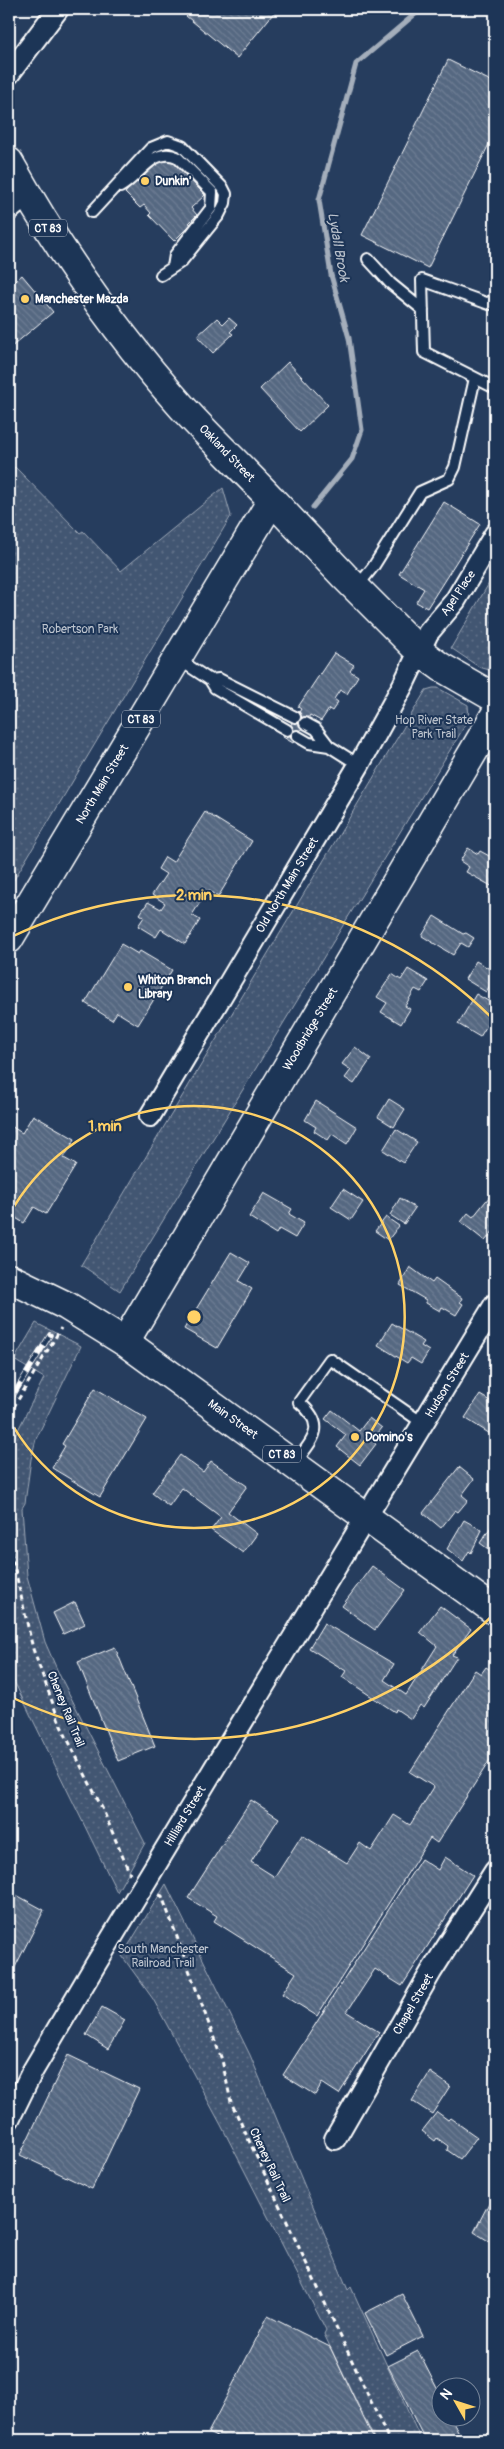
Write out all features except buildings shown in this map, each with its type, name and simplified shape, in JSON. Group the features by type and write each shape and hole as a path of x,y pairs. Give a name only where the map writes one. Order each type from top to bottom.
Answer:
{"main road":[{"name":"Oakland Street","path":"9,162 18,202 182,408 419,651 437,665 495,698"},
{"name":"North Main Street","path":"9,939 272,500"},
{"name":"Woodbridge Street","path":"125,1342 495,715"},
{"name":"Main Street","path":"9,1278 67,1306 125,1342 295,1463 495,1610"}],"street":[{"path":"9,74 58,9"},
{"name":"Apel Place","path":"419,651 428,634 455,601 495,534"},
{"name":"Old North Main Street","path":"150,1116 358,765 403,685 419,651"},
{"name":"Hudson Street","path":"367,1517 495,1304"},
{"name":"Hilliard Street","path":"9,2119 32,2072 94,1967 367,1517"},
{"name":"Chapel Street","path":"335,2139 431,1972 495,1871"}],"lane":[{"path":"92,212 151,148 168,141 182,146 222,188 226,194 225,202 219,215 182,262 161,274"},
{"path":"368,259 390,283 423,310"},
{"path":"495,298 489,304 422,280 424,352 495,388"},
{"path":"356,588 373,567 420,492 448,479 455,467 475,378"},
{"path":"178,658 210,680 215,688 288,730"},
{"path":"210,680 219,679 295,717"},
{"path":"305,723 316,729 329,746 358,765"},
{"path":"297,736 309,743 329,746"},
{"path":"295,1463 315,1437 315,1423 310,1412 299,1402 330,1359 424,1424"}],"path":[{"path":"9,1415 60,1329"},
{"path":"9,1434 9,1445"},
{"name":"Cheney Rail Trail","path":"9,1542 33,1649 61,1726 103,1810 130,1875"},
{"name":"Cheney Rail Trail","path":"154,1892 162,1896 222,2060 231,2102 390,2440"}],"green space":[{"name":"Robertson Park","path":"15,467 80,533 83,531 121,571 223,488 231,516 9,888 9,472"},
{"path":"495,573 495,667 493,671 479,667 451,648"},
{"name":"Hop River State Park Trail","path":"438,688 468,705 469,719 120,1291 81,1265 426,690"},
{"path":"36,1323 81,1346 36,1439 31,1459 25,1503 22,1508 27,1576 45,1642 59,1674 145,1843 117,1892 9,1671 9,1448 44,1378 14,1360"},
{"name":"South Manchester Railroad Trail","path":"166,1884 250,2055 348,2290 351,2287 421,2440 375,2440 324,2334 326,2330 221,2125 153,1999 122,1956"}],"waterway":[{"name":"Lydall Brook","path":"313,507 352,459 362,430 349,338 331,275 319,200 356,64 421,9"}],"railway":[{"path":"9,1402 50,1335"}],"place":[{"name":"Dunkin'","path":"145,181"},
{"name":"Manchester Mazda","path":"25,299"},
{"name":"Whiton Branch Library","path":"128,987"},
{"name":"Domino's","path":"355,1437"}]}
